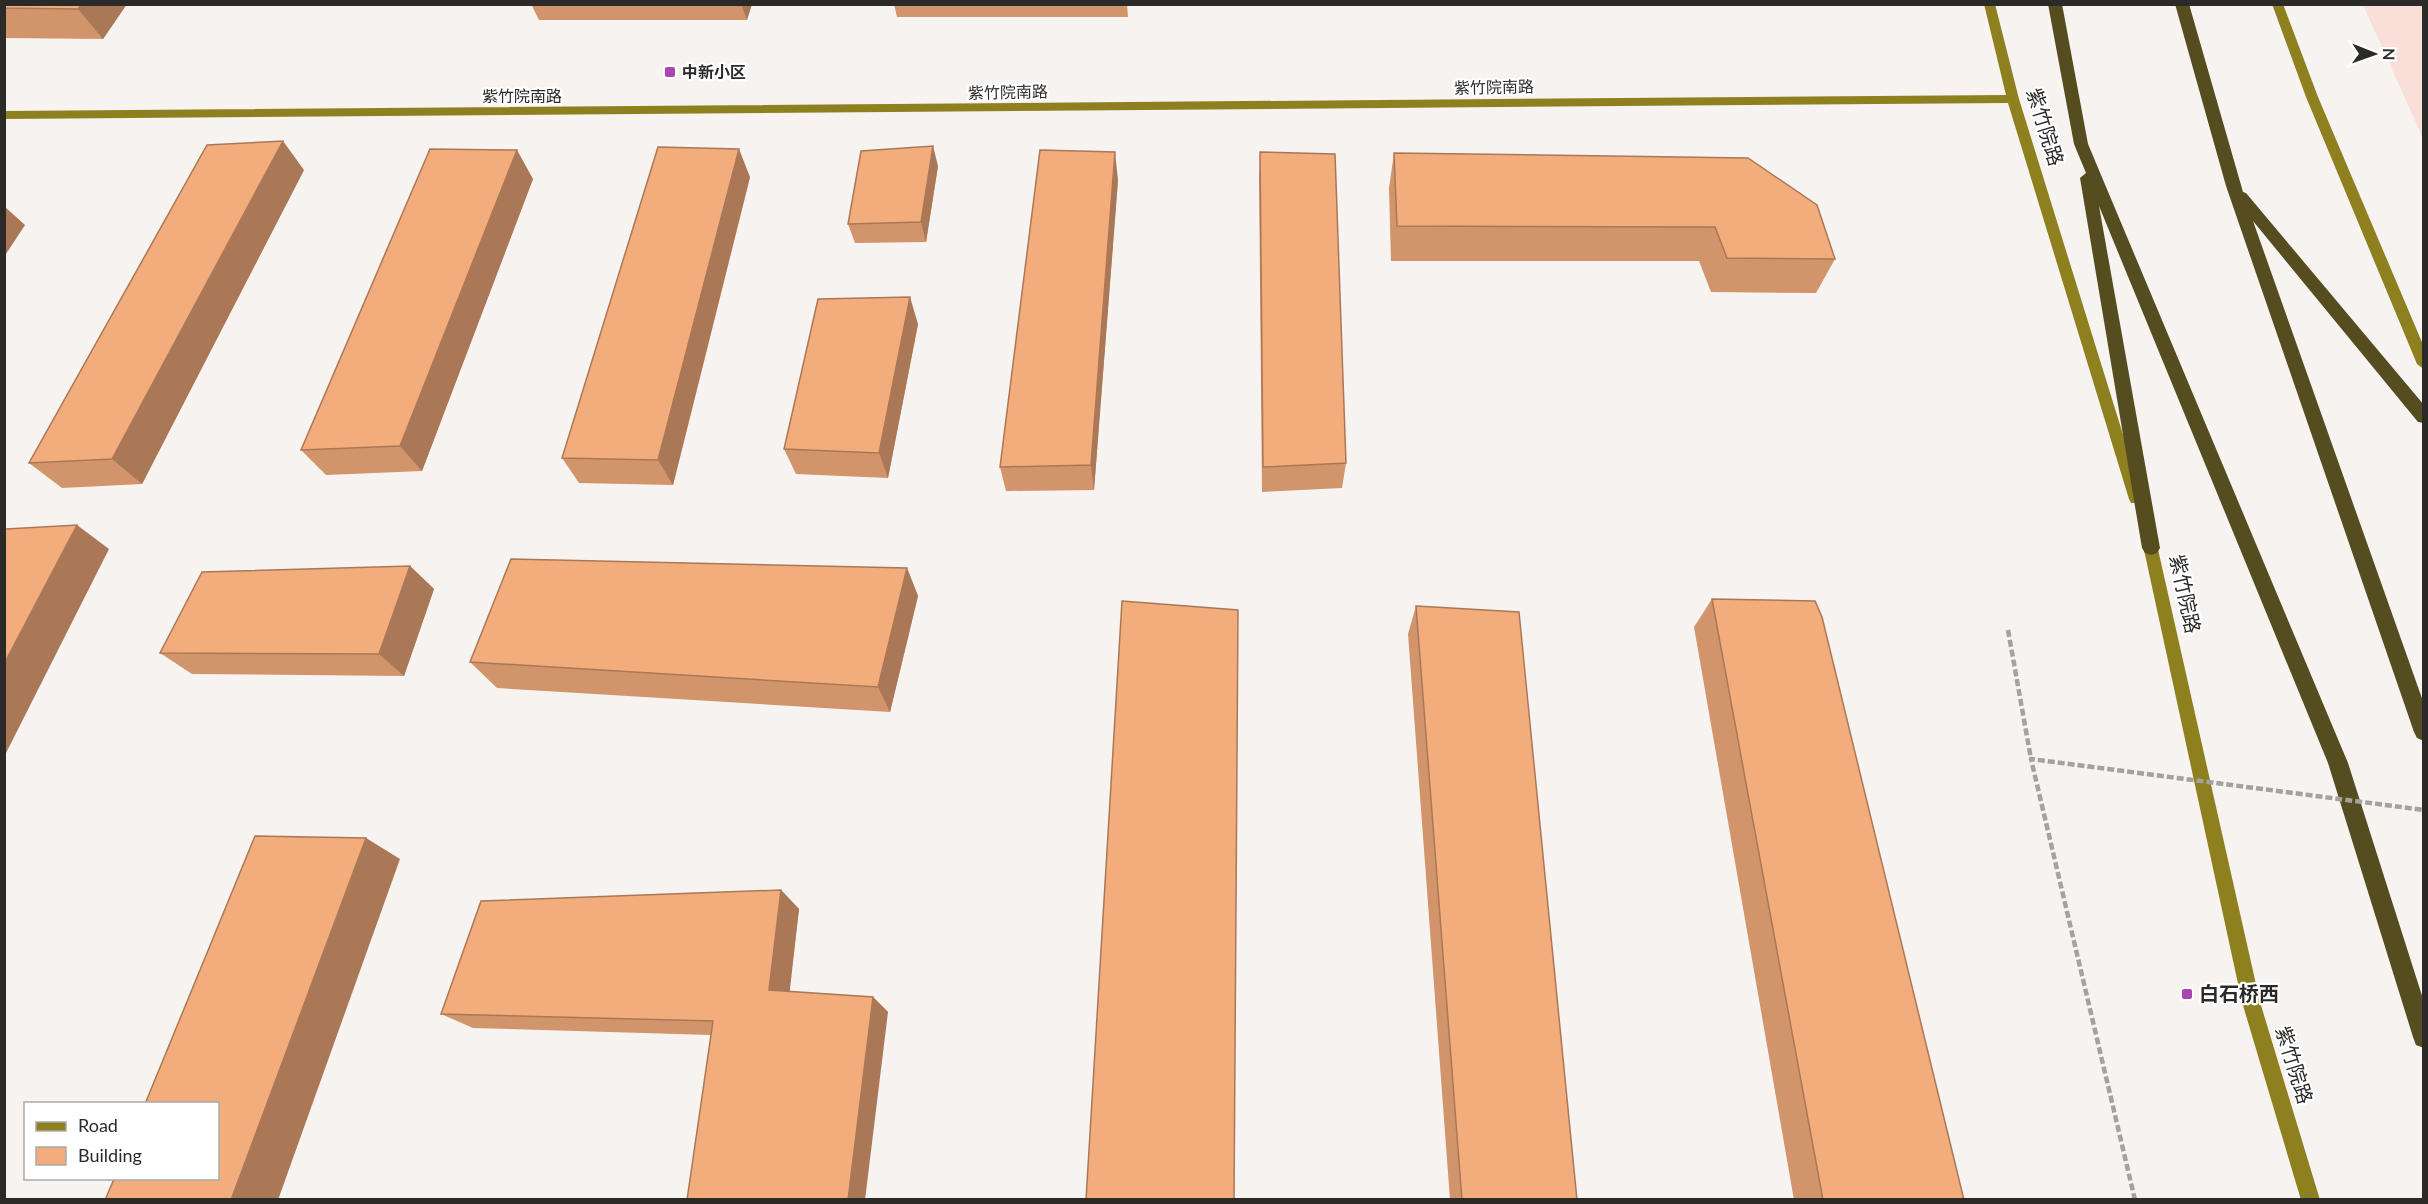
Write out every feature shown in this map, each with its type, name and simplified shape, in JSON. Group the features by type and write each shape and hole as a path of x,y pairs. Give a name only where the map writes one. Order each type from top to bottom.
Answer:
{"highway":[{"name":"紫竹院路","path":"2055,4 2081,144 2338,763 2424,1037"},
{"path":"2182,4 2232,186 2424,732"},
{"path":"2081,144 2151,548"},
{"path":"2232,186 2424,417"}],"street":[{"name":"紫竹院路","path":"1989,4 2013,99 2151,548 2251,1002 2311,1200"},
{"path":"2277,4 2312,97 2424,364"},
{"name":"紫竹院南路","path":"4,115 2013,99"}],"path":[{"path":"2008,630 2031,759 2135,1200"},
{"path":"2031,759 2424,810"}],"shaded area":[{"path":"2363,5 2423,5 2423,138"}],"building":[{"path":"4,4 82,4 78,9 4,8"},
{"path":"283,141 112,459 29,463 207,145"},
{"path":"933,146 921,222 848,224 861,151"},
{"path":"658,147 739,149 658,460 562,458"},
{"path":"430,149 517,150 400,446 301,450"},
{"path":"1040,150 1115,152 1091,465 1000,467"},
{"path":"1260,152 1335,154 1346,463 1263,467"},
{"path":"1394,153 1748,158 1817,205 1835,259 1727,258 1715,227 1397,226"},
{"path":"910,297 879,453 784,449 818,299"},
{"path":"77,525 4,664 4,530"},
{"path":"511,559 907,568 878,687 470,662"},
{"path":"410,566 379,654 160,653 202,572"},
{"path":"1712,599 1815,601 1822,617 1964,1200 1823,1200"},
{"path":"1122,601 1238,610 1234,1200 1086,1200"},
{"path":"1416,606 1519,612 1577,1200 1462,1200"},
{"path":"255,836 366,838 231,1200 105,1200 114,1180 219,1180 219,1102 146,1102"},
{"path":"781,890 769,990 873,997 848,1200 687,1200 713,1021 441,1014 481,901"}],"place":[{"name":"中新小区","path":"670,72"},
{"name":"白石桥西","path":"2187,994"}]}
